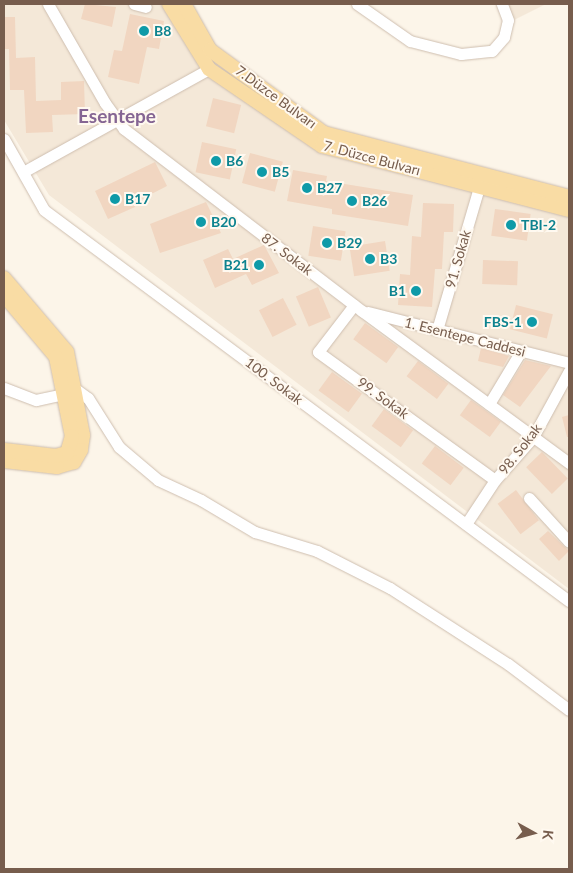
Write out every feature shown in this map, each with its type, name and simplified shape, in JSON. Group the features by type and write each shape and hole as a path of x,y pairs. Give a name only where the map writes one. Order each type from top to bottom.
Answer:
{"main road":[{"name":"7. Düzce Bulvarı","path":"168,4 209,69 322,146 569,210"},
{"name":"7.Düzce Bulvarı","path":"184,4 210,50 324,133 569,197"},
{"path":"4,278 66,352 72,436 67,453 56,456 4,450"},
{"path":"4,295 56,357 83,436 82,450 74,462 57,467 4,461"}],"street":[{"name":"87. Sokak","path":"48,4 124,130 358,308 569,463"},
{"path":"134,4 146,7"},
{"path":"357,4 410,41 461,54 492,51 504,37 508,20 502,4"},
{"path":"23,172 209,69"},
{"name":"100. Sokak","path":"4,139 44,210 569,602"},
{"name":"91. Sokak","path":"438,330 479,187"},
{"name":"1. Esentepe Caddesi","path":"358,308 569,364"},
{"name":"99. Sokak","path":"358,308 318,352 496,480"},
{"path":"489,404 521,351"},
{"name":"98. Sokak","path":"466,524 496,480 533,437 569,372"},
{"path":"4,388 36,400 69,391 88,398 119,448 158,480 201,500 254,532 318,551 390,588 508,664 569,710"},
{"path":"529,498 569,542"}],"shaded area":[{"path":"4,4 191,4 217,47 311,135 569,201 569,589 49,195 4,120"},
{"path":"504,4 546,4 512,21"}],"building":[{"path":"85,4 116,7 112,27 81,19"},
{"path":"130,14 164,21 159,49 147,47 139,84 108,77 114,50 122,51"},
{"path":"4,17 15,17 16,58 35,57 36,101 61,100 61,82 84,81 85,114 52,115 53,132 26,133 24,90 10,90 9,49 4,49"},
{"path":"213,98 241,105 234,133 206,126"},
{"name":"B6","path":"202,142 236,149 230,180 196,172"},
{"name":"B5","path":"250,153 283,162 275,192 242,183"},
{"path":"155,162 167,186 134,203 135,207 108,219 95,191"},
{"path":"293,170 327,176 326,181 413,195 408,226 332,214 332,209 287,201"},
{"path":"206,202 221,233 160,253 150,224"},
{"path":"423,203 454,204 453,232 444,232 442,269 435,269 432,307 398,305 400,274 410,275 412,236 421,237"},
{"name":"TBI-2","path":"495,209 531,214 527,241 491,236"},
{"name":"B29","path":"313,226 346,231 341,261 308,256"},
{"name":"B3","path":"385,241 390,271 354,276 349,247"},
{"path":"264,245 279,273 252,285 246,274 215,288 203,260 228,249 233,259"},
{"path":"483,260 518,261 517,285 482,284"},
{"path":"318,287 331,317 309,327 296,296"},
{"path":"283,298 297,325 273,337 259,310"},
{"name":"FBS-1","path":"516,305 553,314 547,338 510,329"},
{"path":"365,323 398,347 386,363 353,339"},
{"path":"481,348 509,356 503,367 478,361"},
{"path":"525,360 551,366 520,407 503,395"},
{"path":"418,361 448,384 437,399 407,376"},
{"path":"332,372 362,394 348,412 318,391"},
{"path":"471,400 501,422 490,437 460,415"},
{"path":"384,409 413,430 401,447 372,426"},
{"path":"569,415 569,437 567,437 562,417"},
{"path":"435,446 464,468 451,485 422,464"},
{"path":"542,452 568,479 552,494 526,467"},
{"path":"516,490 539,520 521,534 498,504"},
{"path":"548,531 569,551 559,561 539,539"}],"place":[{"name":"B8","path":"144,31"},
{"name":"B6","path":"216,161"},
{"name":"B5","path":"262,172"},
{"name":"B27","path":"307,188"},
{"name":"B17","path":"115,199"},
{"name":"B26","path":"352,201"},
{"name":"B20","path":"201,222"},
{"name":"TBI-2","path":"511,225"},
{"name":"B29","path":"327,243"},
{"name":"B3","path":"370,259"},
{"name":"B21","path":"259,265"},
{"name":"B1","path":"416,291"},
{"name":"FBS-1","path":"532,322"}],"district":[{"name":"Esentepe","path":"117,116"}]}
